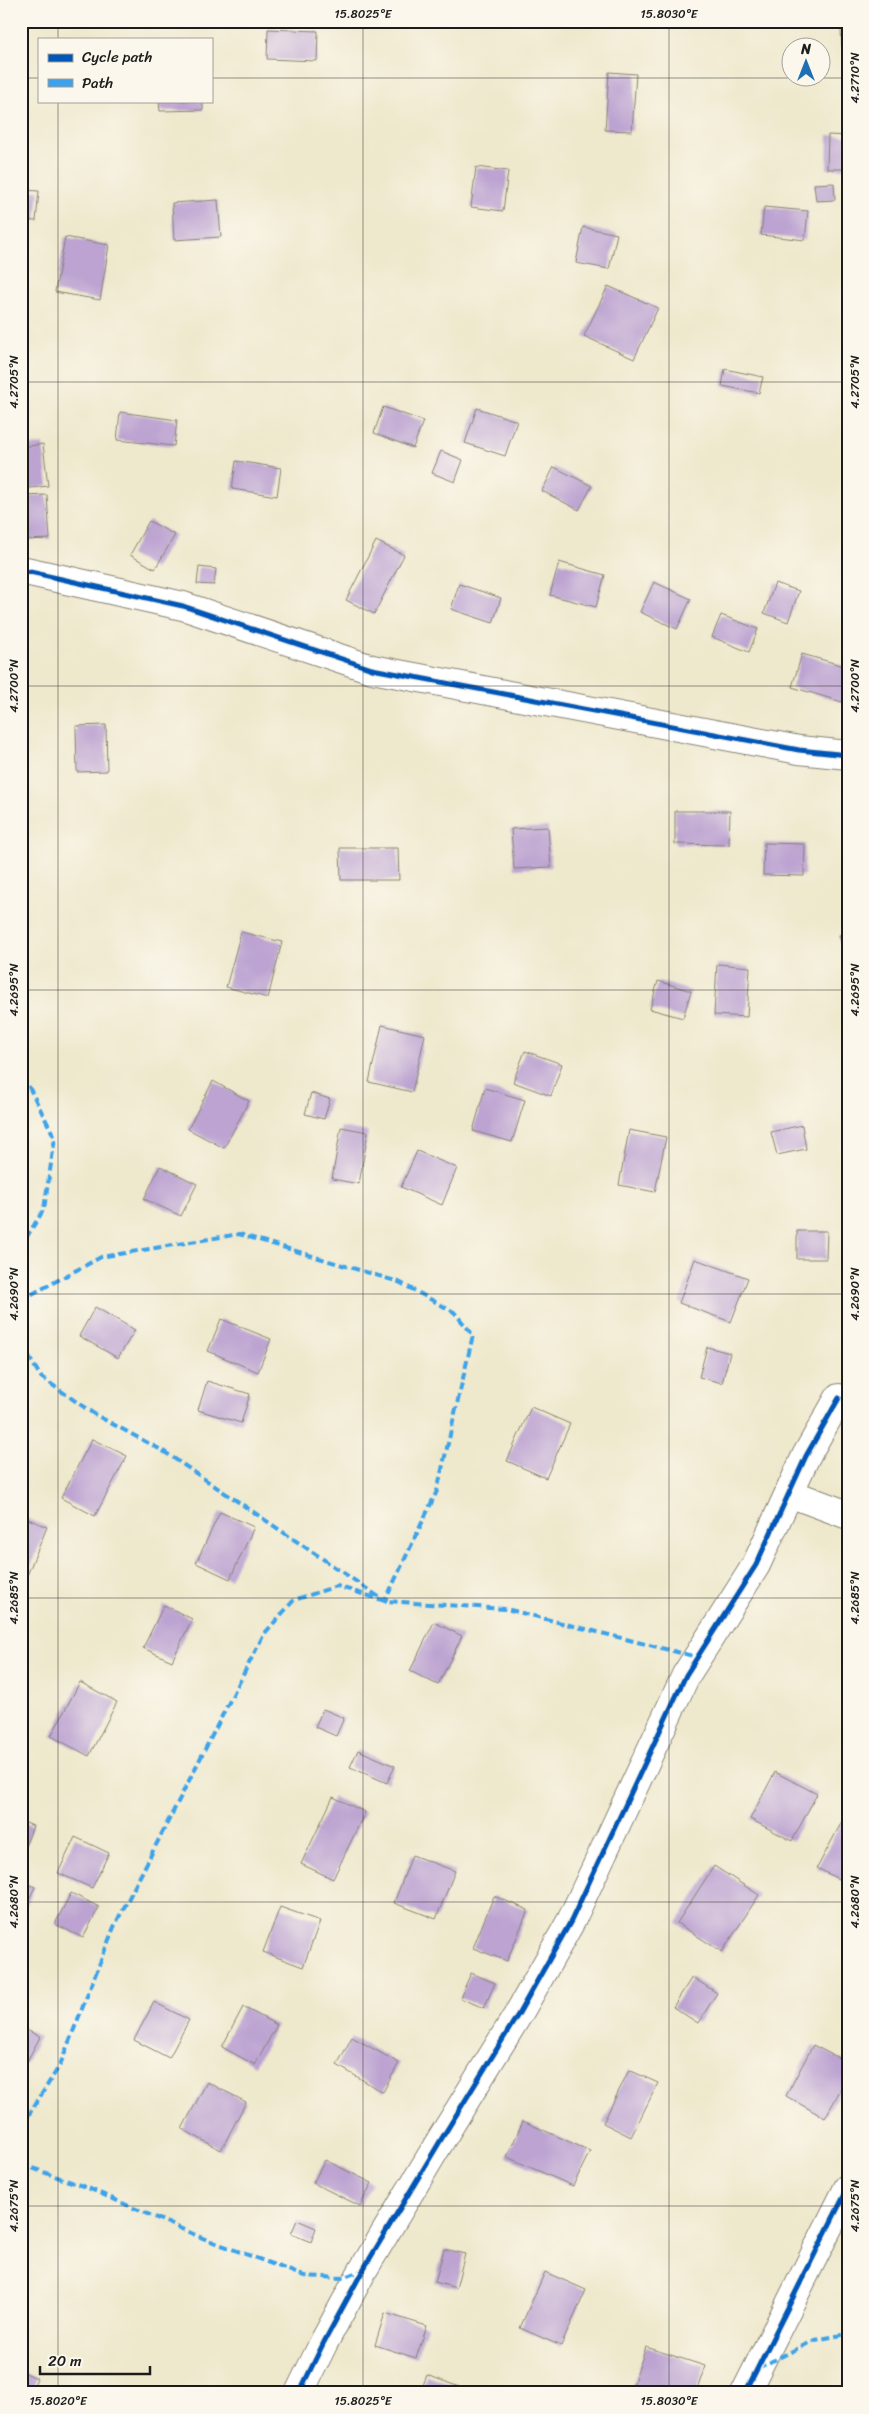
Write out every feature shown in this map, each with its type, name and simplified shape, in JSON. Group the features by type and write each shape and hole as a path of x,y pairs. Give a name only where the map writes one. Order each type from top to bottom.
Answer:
{"street":[{"path":"21,570 183,606 372,669 798,750 848,755"},
{"path":"299,2393 363,2270 519,2013 571,1921 686,1675 756,1565 806,1456 839,1398"},
{"path":"789,1493 848,1515"},
{"path":"745,2393 848,2188"}],"building":[{"path":"268,29 318,31 317,61 267,59"},
{"path":"841,30 848,30 848,46 842,46"},
{"path":"609,72 636,74 632,131 605,130"},
{"path":"159,102 203,102 203,110 160,111"},
{"path":"828,135 848,136 848,169 827,169"},
{"path":"476,167 508,171 503,211 471,207"},
{"path":"834,183 835,200 816,201 814,184"},
{"path":"21,190 39,191 36,221 21,220"},
{"path":"218,200 221,237 174,240 172,203"},
{"path":"764,207 808,211 805,240 761,235"},
{"path":"583,227 617,234 609,269 576,263"},
{"path":"65,237 109,245 100,300 55,292"},
{"path":"608,286 658,308 634,359 584,336"},
{"path":"725,369 763,377 759,393 722,386"},
{"path":"383,407 423,421 413,448 374,433"},
{"path":"477,408 517,421 505,456 465,443"},
{"path":"120,412 177,420 174,446 117,440"},
{"path":"43,444 48,486 21,489 21,447"},
{"path":"441,451 463,460 455,482 432,473"},
{"path":"236,461 281,468 277,496 232,489"},
{"path":"554,467 592,486 579,510 542,491"},
{"path":"47,495 50,539 21,540 21,516 26,516 25,496"},
{"path":"149,521 175,535 155,569 130,555"},
{"path":"376,541 404,555 374,614 346,600"},
{"path":"559,562 605,575 596,607 550,595"},
{"path":"199,567 216,569 214,585 197,584"},
{"path":"654,582 691,599 677,629 640,612"},
{"path":"775,583 799,591 788,622 764,613"},
{"path":"459,584 501,598 493,623 451,609"},
{"path":"721,615 758,629 749,652 712,637"},
{"path":"802,654 848,667 848,682 842,702 792,687"},
{"path":"106,725 107,771 77,772 76,726"},
{"path":"675,811 730,811 729,845 675,844"},
{"path":"548,827 551,867 514,869 511,829"},
{"path":"764,843 805,844 804,876 763,875"},
{"path":"340,848 398,848 399,880 341,880"},
{"path":"241,932 282,942 268,998 226,987"},
{"path":"848,933 848,967 847,967 839,935"},
{"path":"717,964 750,967 747,1017 714,1015"},
{"path":"658,981 691,991 683,1018 650,1009"},
{"path":"382,1025 425,1035 412,1092 369,1082"},
{"path":"525,1051 562,1064 551,1096 513,1082"},
{"path":"213,1081 249,1101 224,1148 188,1129"},
{"path":"485,1088 525,1100 512,1142 473,1131"},
{"path":"311,1093 330,1099 324,1119 305,1114"},
{"path":"802,1125 806,1149 777,1155 771,1132"},
{"path":"341,1127 368,1132 359,1184 332,1179"},
{"path":"629,1130 666,1137 655,1192 619,1185"},
{"path":"417,1151 457,1168 442,1205 401,1187"},
{"path":"160,1166 197,1184 181,1216 144,1199"},
{"path":"797,1231 827,1231 826,1259 797,1259"},
{"path":"695,1259 748,1278 731,1322 679,1303"},
{"path":"95,1307 135,1330 118,1358 79,1336"},
{"path":"221,1319 271,1339 258,1372 208,1351"},
{"path":"707,1347 730,1353 722,1383 699,1377"},
{"path":"207,1381 250,1394 241,1423 198,1410"},
{"path":"531,1407 570,1424 546,1478 507,1461"},
{"path":"92,1439 127,1456 95,1516 61,1498"},
{"path":"220,1512 254,1527 230,1579 196,1563"},
{"path":"21,1516 47,1527 21,1590"},
{"path":"164,1605 192,1619 172,1661 143,1648"},
{"path":"434,1622 462,1636 438,1685 410,1671"},
{"path":"21,1660 26,1662 21,1672"},
{"path":"80,1682 117,1702 89,1756 51,1736"},
{"path":"323,1709 344,1718 336,1736 315,1727"},
{"path":"358,1750 395,1766 387,1783 350,1767"},
{"path":"775,1772 817,1794 792,1841 750,1819"},
{"path":"333,1797 365,1812 333,1879 301,1864"},
{"path":"845,1816 848,1817 848,1884 817,1868"},
{"path":"21,1821 33,1826 21,1857"},
{"path":"75,1837 109,1853 92,1888 58,1873"},
{"path":"412,1855 455,1871 436,1919 394,1903"},
{"path":"714,1866 759,1895 722,1952 677,1923"},
{"path":"21,1881 35,1887 21,1916"},
{"path":"71,1893 99,1907 83,1938 55,1924"},
{"path":"494,1896 528,1910 507,1961 473,1948"},
{"path":"280,1907 320,1921 303,1967 263,1952"},
{"path":"471,1973 495,1983 484,2008 460,1998"},
{"path":"692,1977 717,1993 698,2023 673,2007"},
{"path":"154,2002 189,2020 169,2058 134,2040"},
{"path":"243,2007 277,2025 255,2065 222,2047"},
{"path":"21,2027 40,2037 25,2065 21,2064"},
{"path":"352,2037 399,2063 383,2092 337,2065"},
{"path":"813,2045 848,2063 848,2076 825,2118 786,2096"},
{"path":"629,2070 658,2083 631,2137 603,2123"},
{"path":"207,2082 246,2102 221,2150 182,2129"},
{"path":"523,2121 590,2151 573,2186 507,2157"},
{"path":"325,2160 372,2183 360,2206 313,2183"},
{"path":"297,2220 316,2228 311,2242 291,2234"},
{"path":"444,2249 465,2254 456,2288 435,2282"},
{"path":"545,2272 586,2290 561,2346 520,2328"},
{"path":"385,2313 427,2326 416,2358 375,2345"},
{"path":"646,2347 705,2366 696,2393 631,2391"},
{"path":"21,2371 37,2378 31,2393 21,2393"},
{"path":"427,2375 470,2391 470,2393 420,2393"}],"marked path":[{"path":"21,1077 29,1087 55,1138 44,1209 21,1246"},
{"path":"21,1300 101,1257 239,1234 399,1282 454,1312 473,1335 437,1491 385,1601 163,1451 94,1414 41,1377 21,1344"},
{"path":"21,2127 60,2065 114,1927 264,1634 294,1600 337,1586 385,1601 506,1609 697,1657"},
{"path":"21,2164 88,2188 200,2237 304,2276 342,2278 363,2270"},
{"path":"758,2368 815,2340 848,2334"}],"cycle path":[{"path":"21,570 183,606 372,669 799,750 848,755"},
{"path":"299,2393 363,2270 519,2013 571,1921 686,1675 756,1565 806,1456 839,1398"},
{"path":"745,2393 848,2188"}]}
